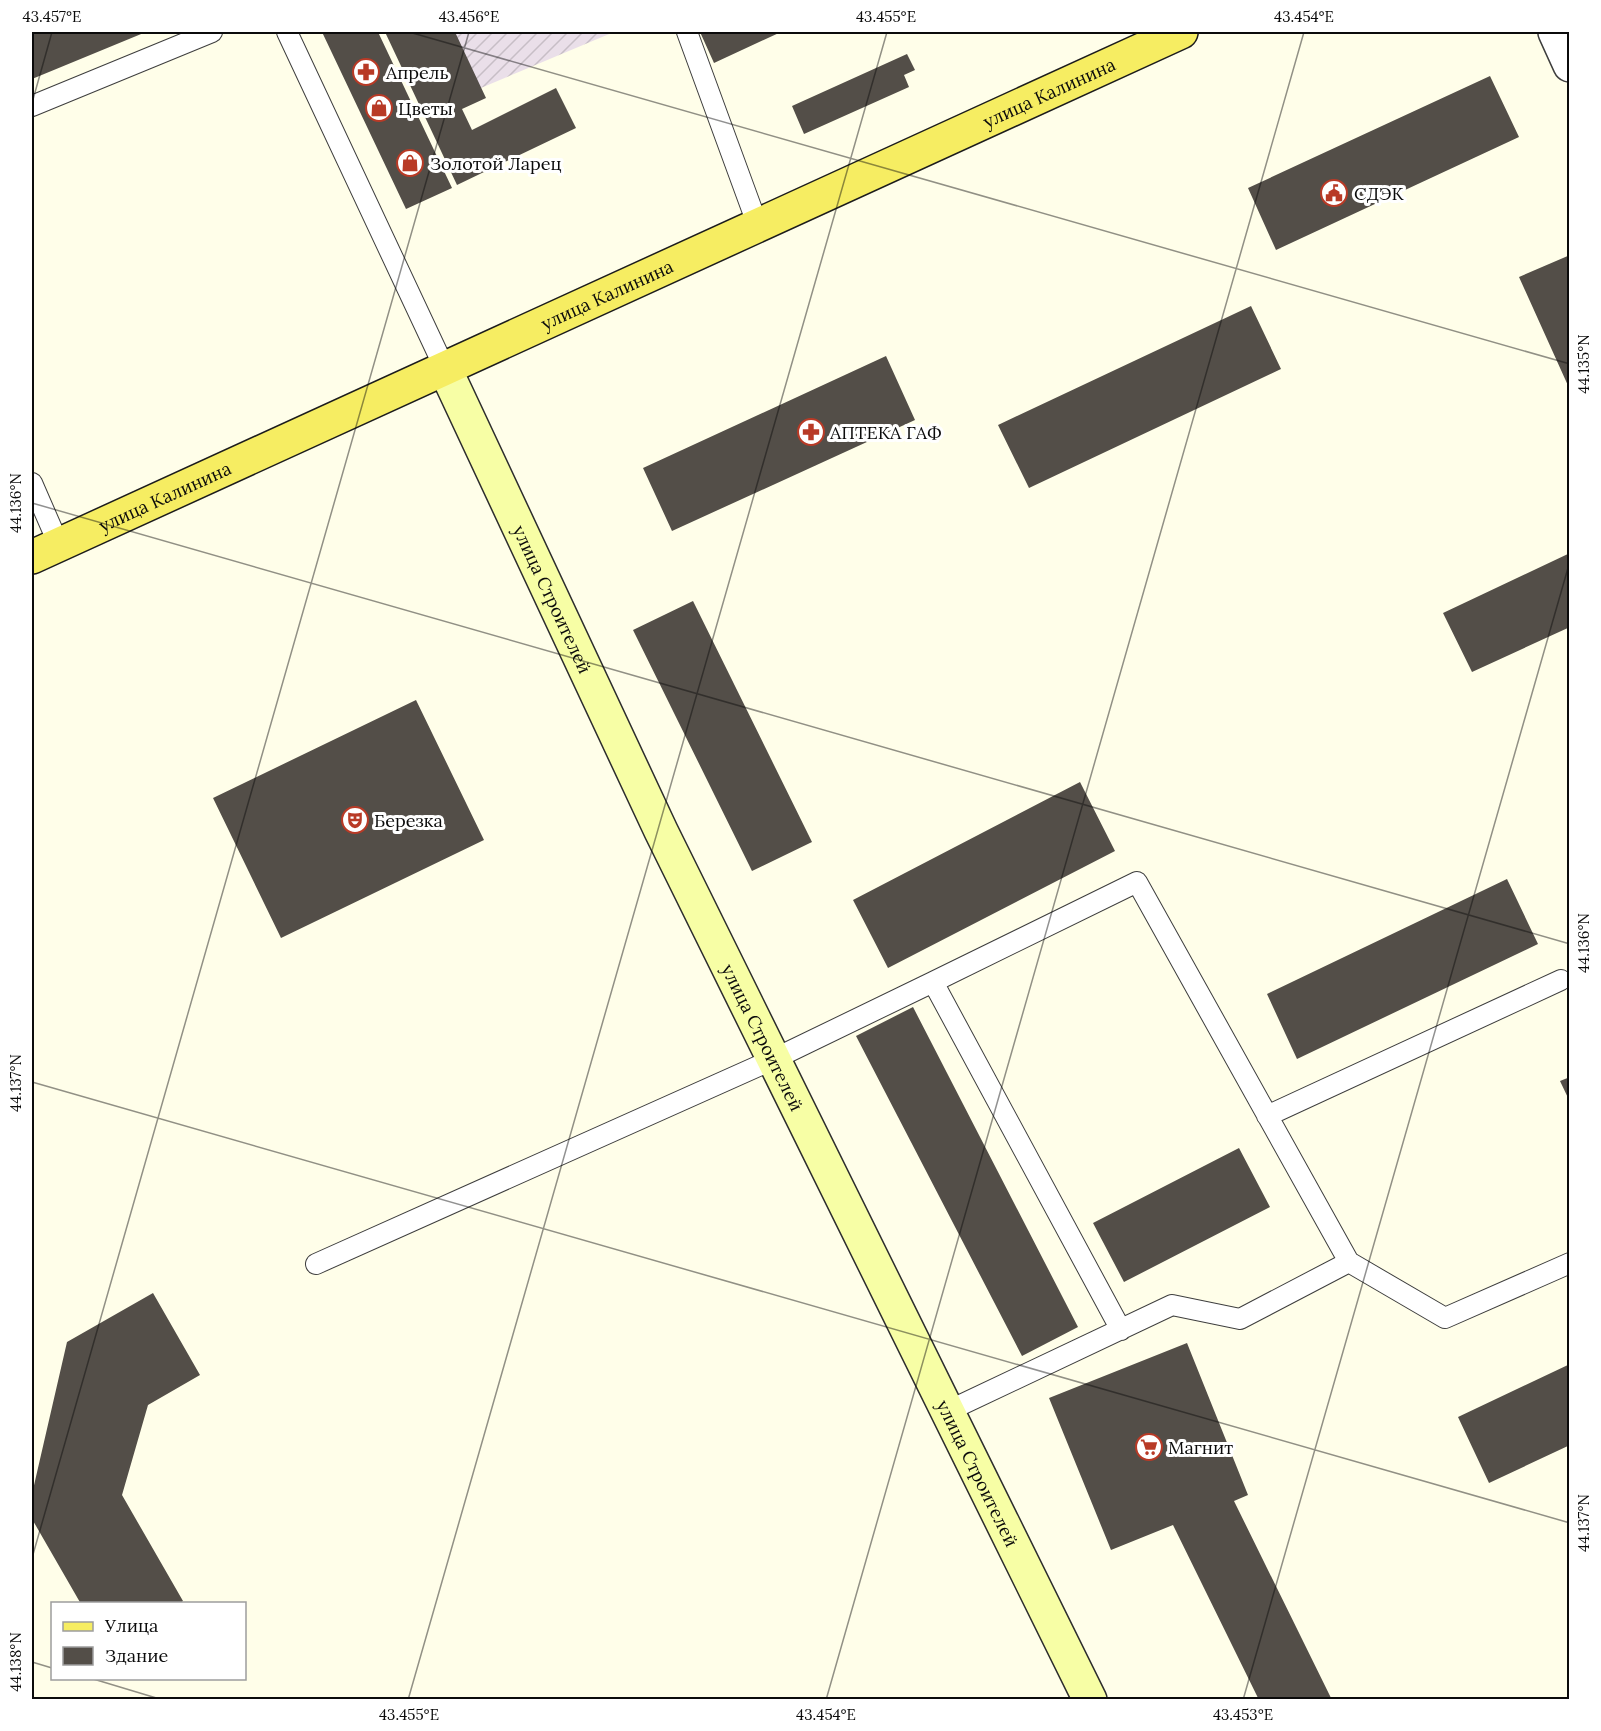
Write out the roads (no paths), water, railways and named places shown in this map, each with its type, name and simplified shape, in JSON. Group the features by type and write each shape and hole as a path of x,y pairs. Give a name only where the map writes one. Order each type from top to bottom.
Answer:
{"main road":[{"name":"улица Калинина","path":"45,551 1181,32"},
{"name":"улица Строителей","path":"445,369 636,779 1090,1700"}],"street":[{"path":"1555,32 1569,65"}],"lane":[{"path":"32,106 210,32"},
{"path":"287,32 445,369"},
{"path":"687,32 758,225"},
{"path":"32,483 45,551"},
{"path":"316,1264 774,1059 1137,882 1349,1262 1445,1318 1569,1263"},
{"path":"1267,1116 1561,980"},
{"path":"933,982 1121,1330"},
{"path":"948,1411 1172,1305 1240,1319 1349,1262"}],"place":[{"name":"Апрель","path":"366,72"},
{"name":"Цветы","path":"379,108"},
{"name":"Золотой Ларец","path":"410,163"},
{"name":"СДЭК","path":"1334,193"},
{"name":"АПТЕКА ГАФ","path":"811,432"},
{"name":"Березка","path":"355,820"},
{"name":"Магнит","path":"1149,1447"}]}
